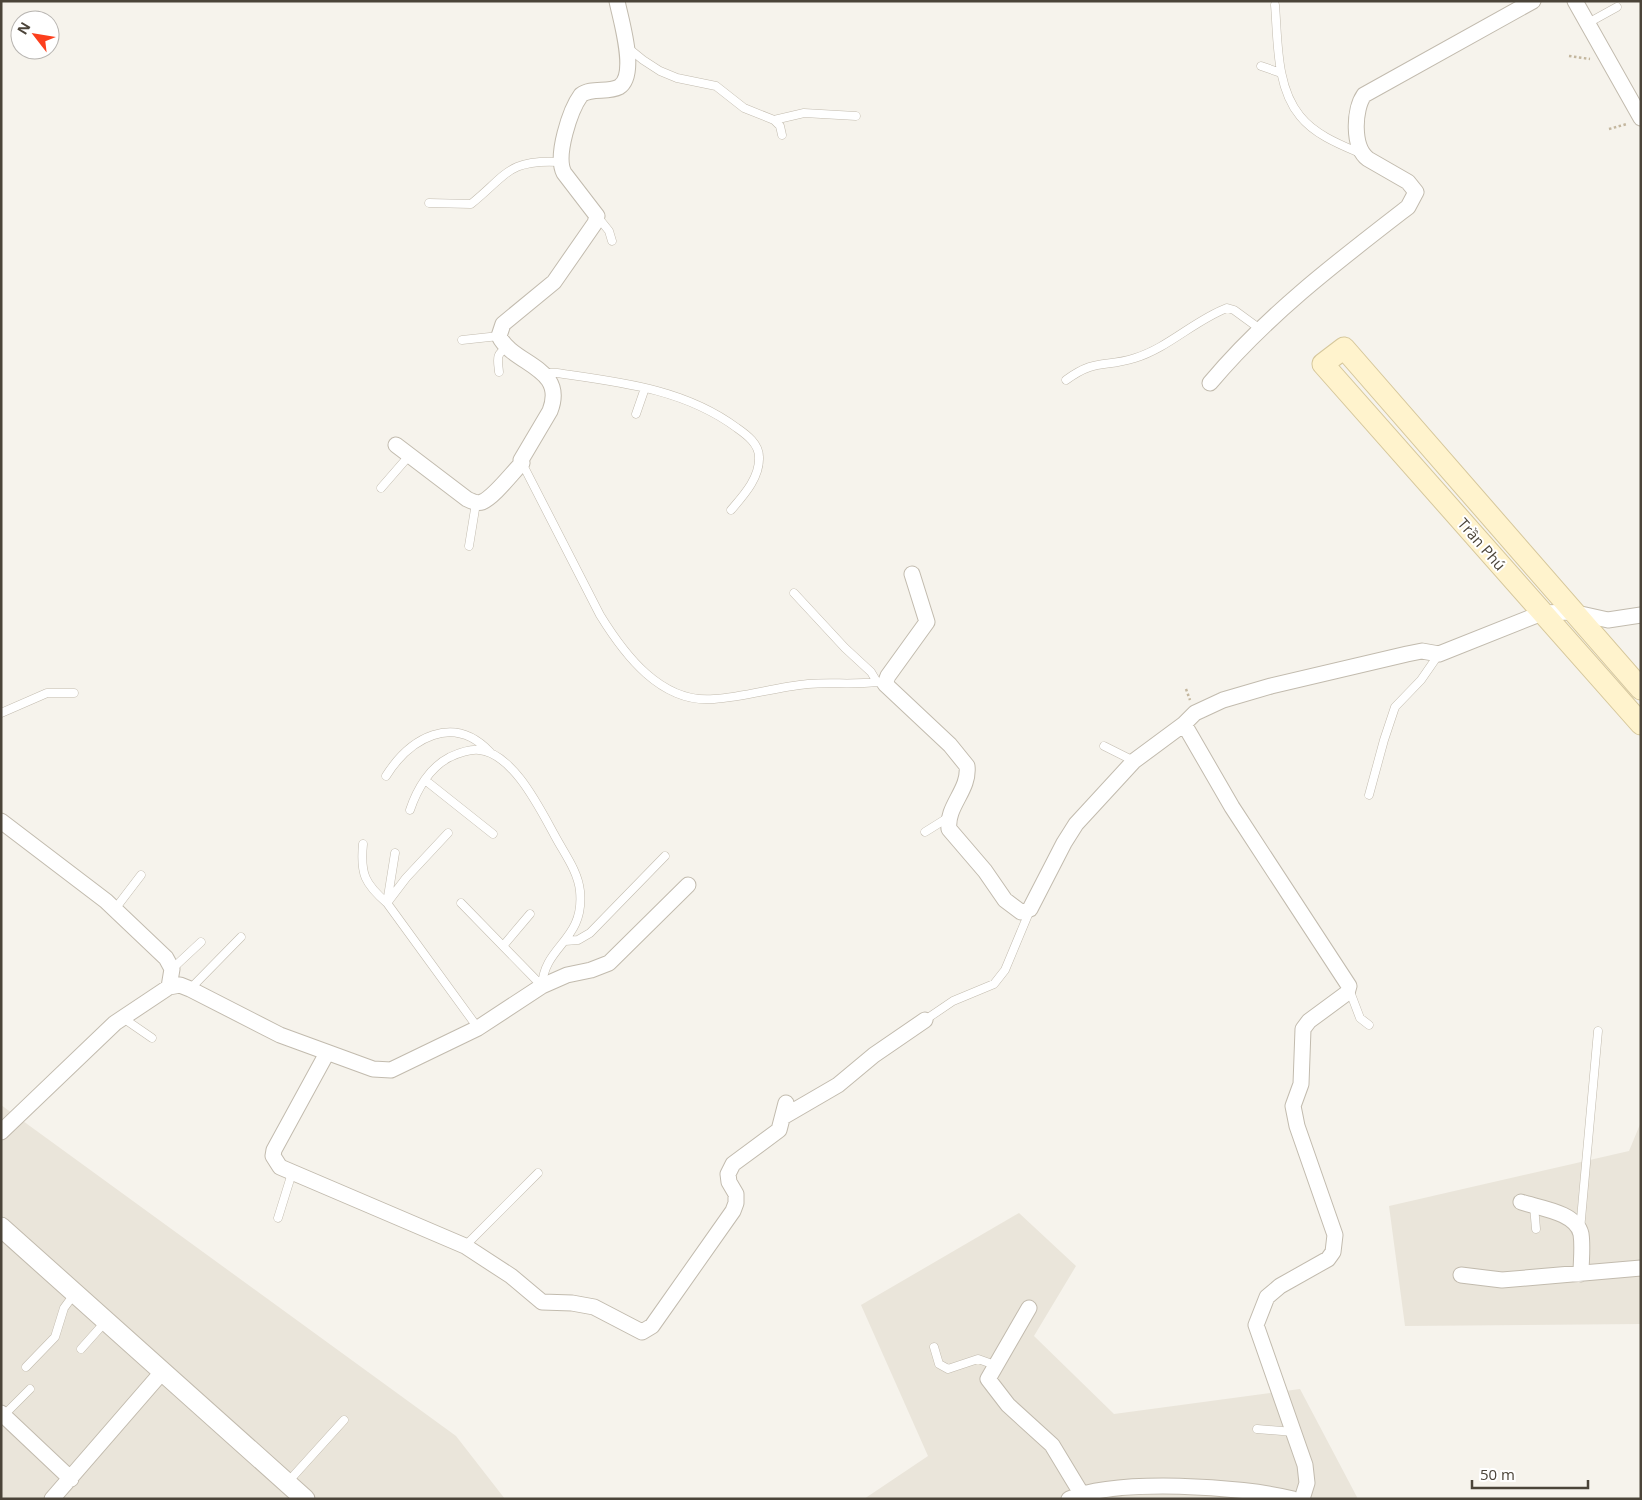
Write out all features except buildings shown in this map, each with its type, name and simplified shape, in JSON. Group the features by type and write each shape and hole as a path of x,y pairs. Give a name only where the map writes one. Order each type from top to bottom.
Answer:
{"main road":[{"name":"Trần Phú","path":"1641,689 1344,348 1323,364 1641,724"}],"street":[{"path":"396,446 454,491 476,503 489,498 522,463 521,460 554,403 552,385 544,373 503,342 503,324 554,282 590,233 597,216 564,173 560,162 568,125 581,95 617,88 627,79 629,73 617,1"},
{"path":"1210,383 1241,346 1414,199 1416,192 1408,182 1362,154 1357,139 1358,110 1364,94 1533,1"},
{"path":"1575,1 1637,120"},
{"path":"912,574 928,622 881,683 950,745 967,766 966,786 949,816 948,823 951,834 985,872 1005,900 1021,912 1030,909 1072,830 1134,761 1184,724 1195,713 1223,700 1272,686 1422,651 1439,654 1542,613 1572,612 1608,620 1641,615"},
{"path":"1184,724 1232,807 1349,989 1347,993 1309,1021 1303,1029 1301,1084 1293,1106 1297,1126 1335,1235 1333,1252 1328,1259 1280,1286 1267,1297 1256,1325 1307,1474 1302,1499"},
{"path":"1,821 115,909 166,958 172,969 169,987"},
{"path":"1,1132 53,1083 91,1043 122,1017 169,987 180,986 190,989 265,1028 327,1053 373,1069 391,1070 478,1028 542,986 566,975 591,970 608,963 688,885"},
{"path":"327,1053 274,1150 275,1162 292,1173 465,1246 511,1276 542,1302 572,1303 594,1307 642,1332 652,1326 733,1211 736,1203 736,1194 729,1182 728,1174 733,1164 779,1130 784,1110 838,1085 874,1055 925,1020"},
{"path":"1528,1204 1562,1215 1573,1221 1580,1232 1581,1274"},
{"path":"1,1227 305,1499"},
{"path":"1460,1276 1502,1280 1641,1268"},
{"path":"1029,1308 988,1375 990,1383 1020,1417 1052,1445 1075,1496 1150,1486 1233,1489 1293,1499"},
{"path":"52,1499 70,1488 163,1371"},
{"path":"3,1414 70,1488"}],"lane":[{"path":"1275,5 1281,73 1300,116 1332,141 1362,154"},
{"path":"1588,23 1617,7"},
{"path":"625,44 643,60 660,71 677,78 716,86 744,108 774,120 780,126 782,135"},
{"path":"1261,66 1281,73"},
{"path":"774,120 804,113 856,116"},
{"path":"429,203 471,204 502,174 514,167 546,161 560,162"},
{"path":"597,216 609,230 612,241"},
{"path":"1066,380 1080,369 1092,365 1134,358 1227,308 1234,310 1260,329"},
{"path":"462,340 503,342 497,356 500,372"},
{"path":"544,373 557,373 645,388 693,401 719,414 748,436 758,448 759,458 750,486 731,510"},
{"path":"636,414 645,388"},
{"path":"381,488 408,457"},
{"path":"522,463 614,638 644,671 672,692 713,700 809,684 881,683"},
{"path":"468,546 476,503"},
{"path":"794,593 845,648 881,683"},
{"path":"1369,795 1384,740 1396,707 1404,696 1421,680 1439,654"},
{"path":"1,713 48,693 74,693"},
{"path":"386,776 397,758 418,741 442,732 468,735 480,742 490,753 503,761 520,779 576,874 580,888 581,910 577,925 546,967 542,986"},
{"path":"1104,746 1134,761"},
{"path":"410,810 415,794 440,762 471,750 490,753"},
{"path":"425,780 493,834"},
{"path":"925,832 949,816"},
{"path":"387,903 406,878 448,833"},
{"path":"363,844 361,864 365,879 370,887 387,903 478,1028"},
{"path":"387,903 395,853"},
{"path":"565,941 578,940 590,933 665,856"},
{"path":"115,909 141,874"},
{"path":"461,903 542,986"},
{"path":"925,1020 953,1001 994,984 1005,970 1030,909"},
{"path":"502,946 530,914"},
{"path":"190,989 241,937"},
{"path":"172,969 201,942"},
{"path":"1349,989 1360,1018 1370,1025"},
{"path":"122,1017 152,1038"},
{"path":"1580,1232 1598,1030"},
{"path":"278,1218 292,1173"},
{"path":"465,1246 538,1173"},
{"path":"1528,1204 1536,1229"},
{"path":"26,1367 55,1337 64,1308 74,1293"},
{"path":"81,1349 106,1321"},
{"path":"934,1347 939,1364 948,1369 978,1360 995,1365"},
{"path":"3,1414 30,1389"},
{"path":"287,1483 344,1420"},
{"path":"1257,1429 1294,1432"}],"path":[{"path":"1609,129 1637,120"}],"shaded area":[{"path":"1,1105 456,1436 505,1499 1,1499"},
{"path":"1641,1122 1641,1324 1405,1326 1389,1206 1629,1151"},
{"path":"1019,1213 1076,1266 1034,1336 1114,1414 1300,1389 1358,1499 864,1499 928,1456 861,1305"}]}
